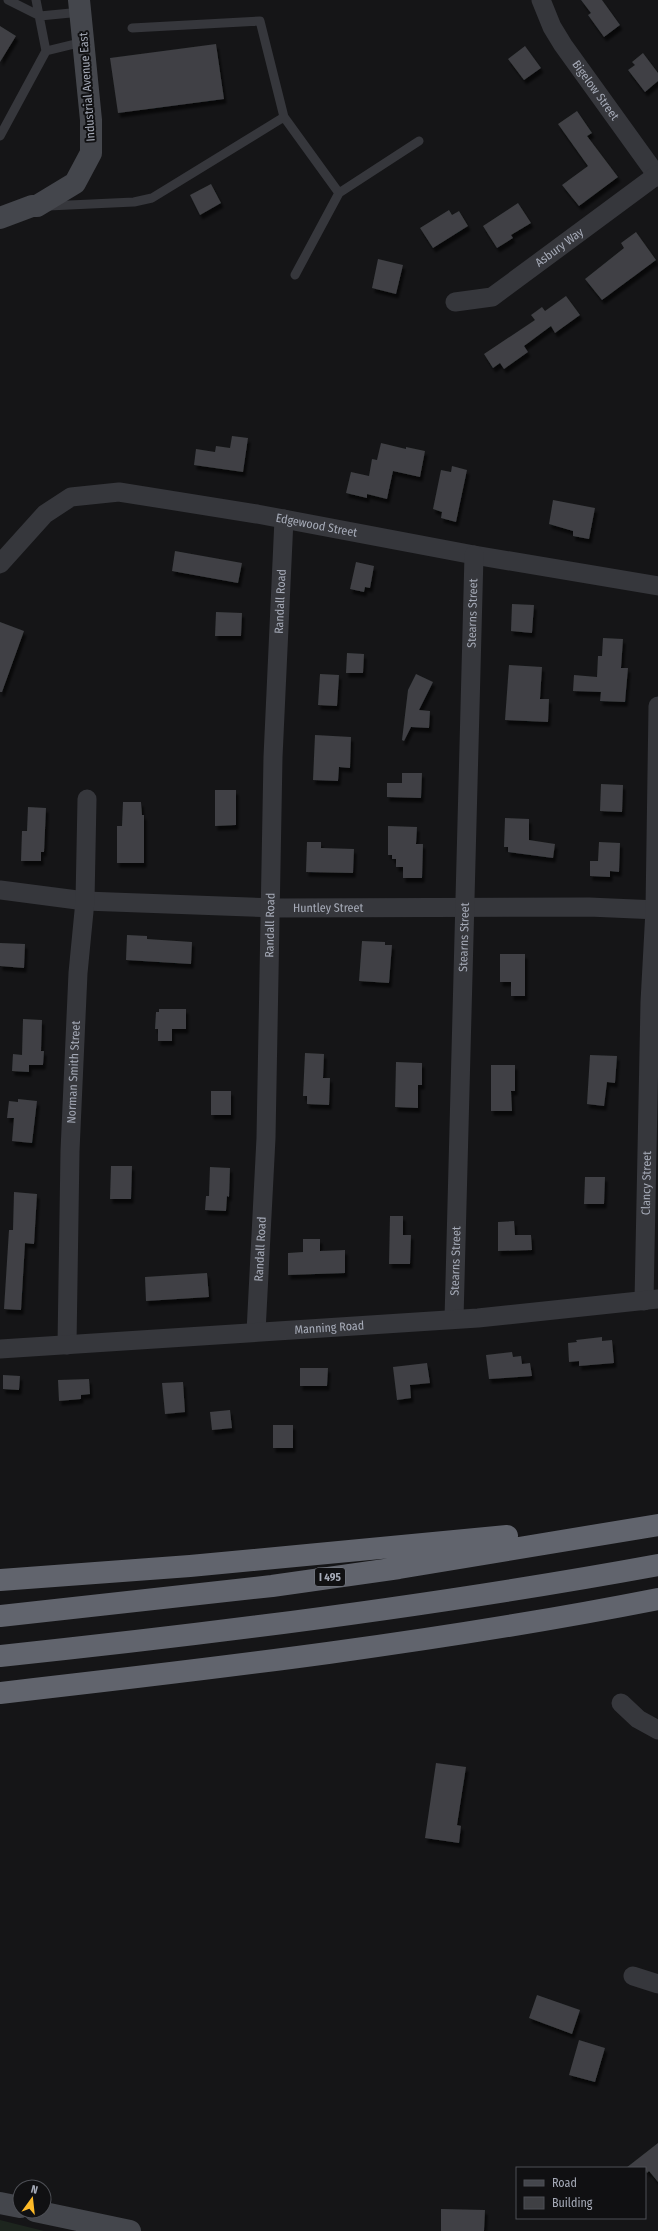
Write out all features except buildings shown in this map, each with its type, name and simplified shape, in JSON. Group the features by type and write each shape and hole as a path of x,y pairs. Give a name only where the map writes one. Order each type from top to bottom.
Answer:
{"highway":[{"path":"0,1580 183,1566 658,1523"},
{"name":"I 495","path":"0,1616 272,1586 399,1568 658,1523"},
{"path":"0,1656 120,1643 388,1608 658,1565"},
{"path":"0,1693 277,1661 378,1647 456,1635 658,1599"}],"street":[{"name":"Bigelow Street","path":"541,0 552,27 563,45 658,176"},
{"name":"Industrial Avenue East","path":"0,218 32,206 37,206 75,183 91,153 92,134 80,6"},
{"name":"Asbury Way","path":"455,302 492,296 658,176"},
{"name":"Edgewood Street","path":"0,564 44,514 71,496 120,492 284,519 474,556 658,586"},
{"name":"Randall Road","path":"256,1332 266,1138 273,757 284,519"},
{"name":"Stearns Street","path":"454,1319 474,556"},
{"name":"Clancy Street","path":"651,1300 650,1002 657,910 658,706"},
{"name":"Norman Smith Street","path":"67,1345 70,1135 78,973 85,901 87,799"},
{"name":"Huntley Street","path":"0,890 85,901 270,908 589,908 657,910"},
{"name":"Manning Road","path":"0,1349 454,1319 651,1300"},
{"path":"621,1703 638,1719 658,1730"},
{"path":"633,1976 658,1984"},
{"path":"0,2203 12,2206"},
{"path":"52,2215 130,2231"}],"lane":[{"path":"8,0 40,16 80,6"},
{"path":"0,136 46,51 36,0"},
{"path":"132,28 260,21 284,117 339,193"},
{"path":"46,51 83,42"},
{"path":"37,206 134,202 152,198 284,117"},
{"path":"295,275 339,193 418,141"}],"shaded area":[{"path":"0,2220 44,2231 0,2231"}]}
